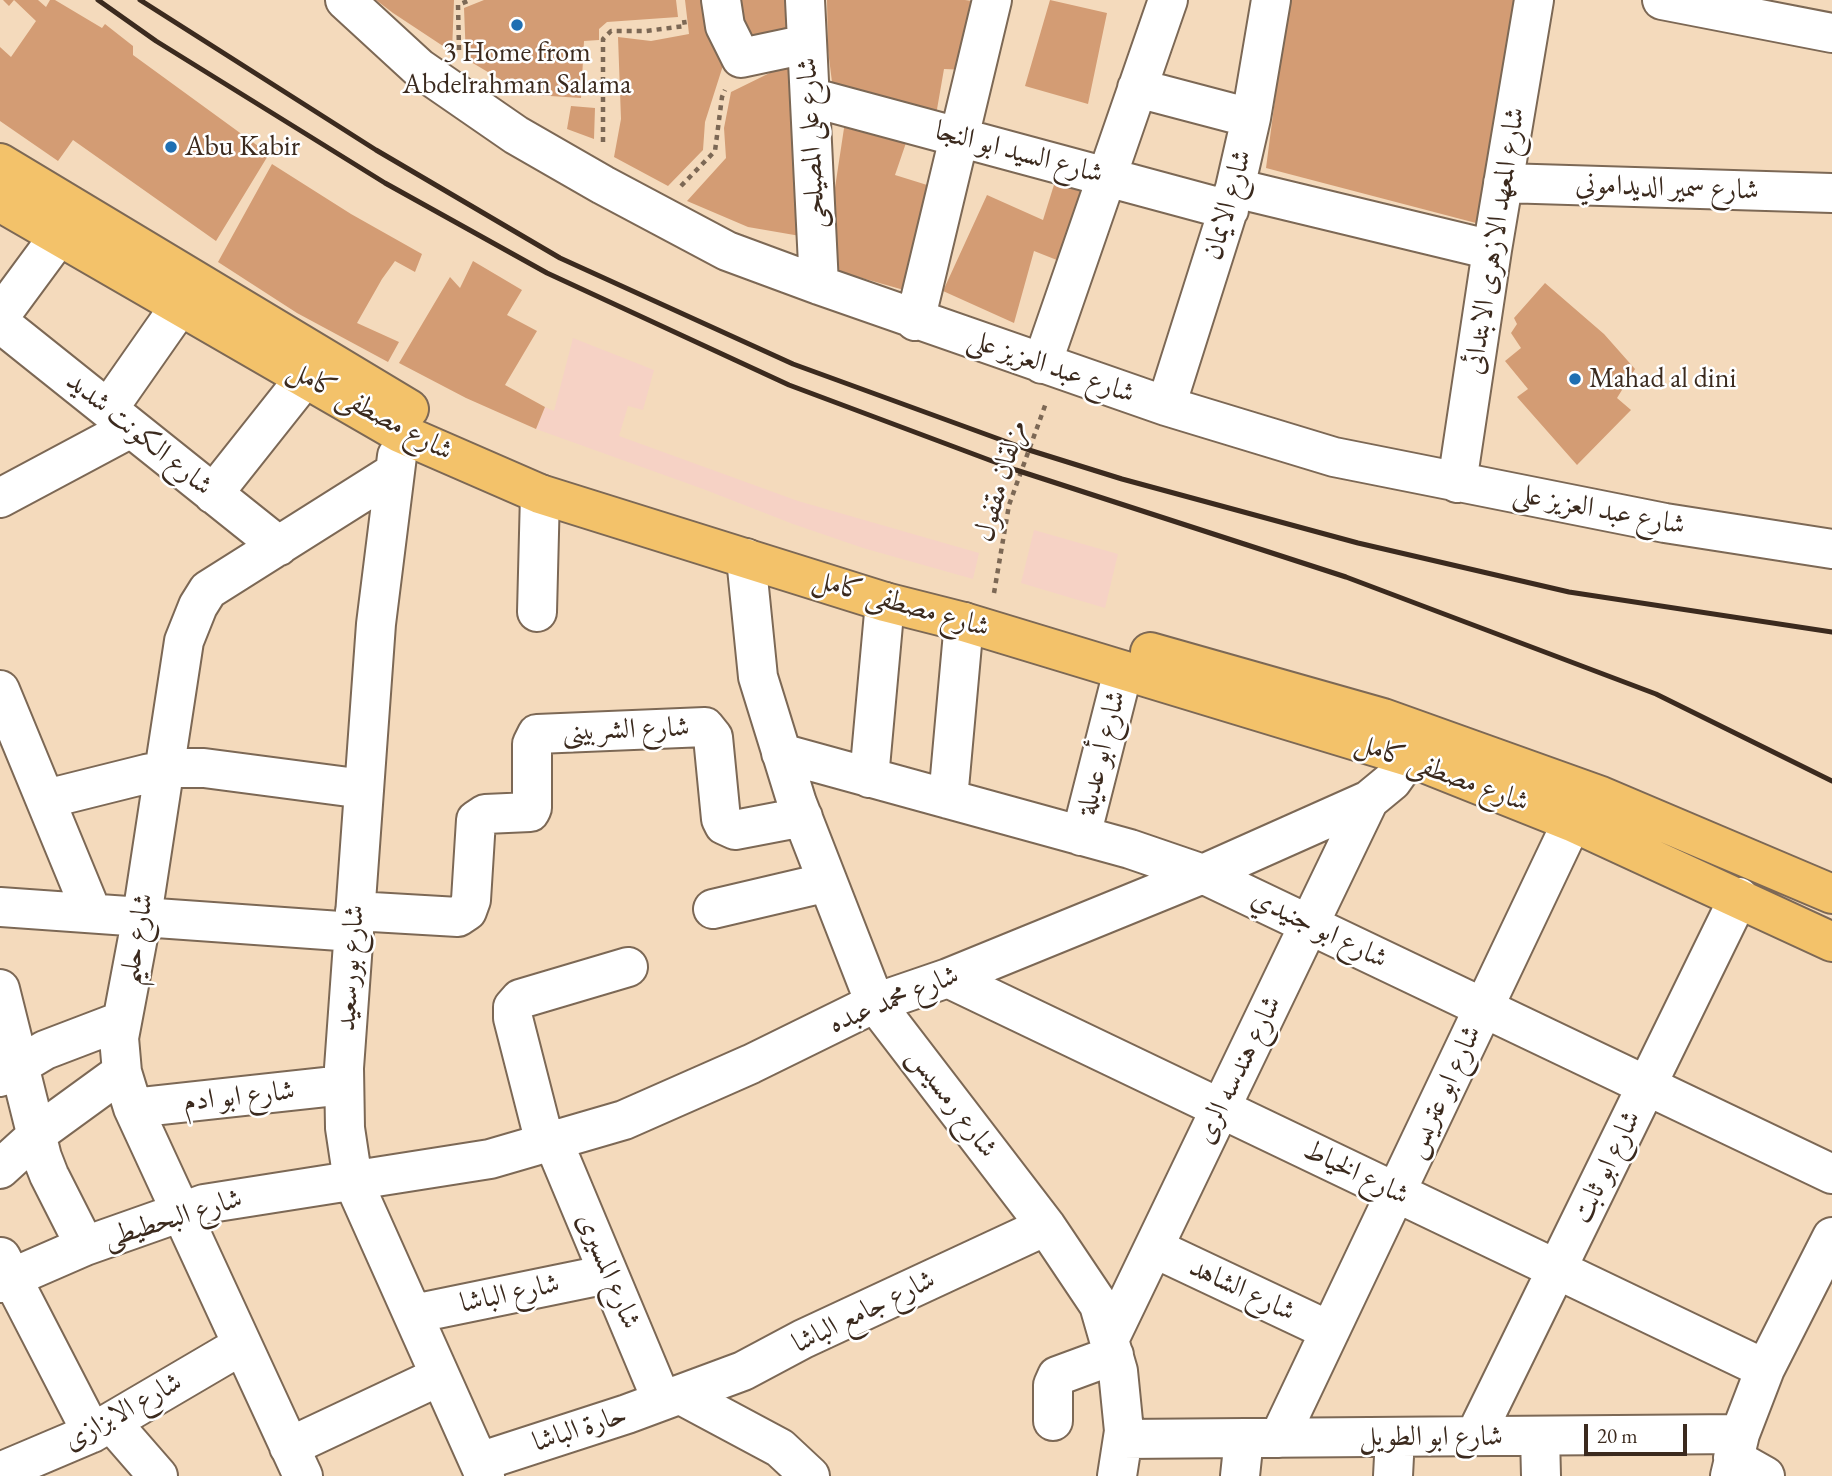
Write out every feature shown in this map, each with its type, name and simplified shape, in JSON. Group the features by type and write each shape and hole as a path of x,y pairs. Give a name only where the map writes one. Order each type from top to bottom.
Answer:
{"main road":[{"name":"شارع مصطفى كامل","path":"0,163 420,415 589,486 978,614 1123,671 1409,757 1572,822 1740,897 1832,942"},
{"name":"شارع مصطفى كامل","path":"0,202 400,433 540,494 885,602 978,614 1383,718 1601,796 1832,894"}],"street":[{"name":"شارع عبد العزيز على","path":"345,0 419,68 516,135 603,185 727,251 915,321 1166,406 1334,457 1665,523 1832,548"},
{"path":"721,0 725,26 741,58 807,44"},
{"name":"شارع على المصيلحى","path":"805,0 819,285"},
{"path":"915,321 992,0"},
{"path":"1050,366 1107,177 1168,0"},
{"name":"شارع الايمان","path":"1166,406 1232,199 1251,118 1271,0"},
{"name":"شارع المعهد الازهرى الابتدائى","path":"1457,483 1492,250 1534,0"},
{"path":"1669,1 1832,31"},
{"path":"1137,88 1251,118"},
{"name":"شارع السيد ابو النجا","path":"810,97 1107,177 1492,250"},
{"name":"شارع سمير الديداموني","path":"1503,183 1832,193"},
{"path":"0,316 59,236"},
{"path":"0,498 119,419 180,306"},
{"name":"شارع الكونت شديد","path":"0,323 279,546"},
{"path":"214,494 305,379"},
{"name":"شارع بورسعيد","path":"400,433 376,624 344,1086 345,1128 353,1181 482,1469"},
{"name":"شارع حليم","path":"296,1461 133,1108 122,1072 119,1047 121,1021 142,916 184,641 198,606 208,590 395,472"},
{"path":"537,612 540,494"},
{"name":"شارع رمسيس","path":"746,558 758,677 803,817 875,1003 1046,1226 1100,1305 1118,1371 1123,1439 1117,1476"},
{"path":"869,778 885,602"},
{"path":"948,799 978,614"},
{"name":"شارع أبو عديلة","path":"1081,836 1123,671"},
{"path":"1,693 92,913"},
{"name":"شارع الشربينى","path":"355,922 458,917 467,911 471,900 476,820 485,814 530,811 532,744 534,736 541,734 705,727 713,737 721,819 724,825 735,830 803,817"},
{"name":"شارع ابو جنيدي","path":"781,753 1081,836 1203,874 1832,1174"},
{"name":"شارع محمد عبده","path":"353,1181 490,1159 624,1120 751,1064 875,1003 948,978 1203,874 1369,800 1392,781 1409,757"},
{"path":"46,799 164,770 204,768 364,789"},
{"name":"شارع هندسه الرى","path":"1111,1347 1220,1108 1369,800"},
{"name":"شارع ابو عتريس","path":"1240,1476 1261,1438 1330,1331 1572,822"},
{"path":"713,909 828,882"},
{"name":"شارع ابو ثابت","path":"1475,1436 1740,897"},
{"path":"0,907 142,916 355,922"},
{"name":"شارع المسيرى","path":"628,967 520,999 513,1007 513,1017 549,1142 608,1273 672,1398"},
{"name":"شارع الخياط","path":"948,978 1765,1369"},
{"path":"1,997 9,1070 49,1175 85,1246"},
{"path":"9,1070 46,1050 121,1021"},
{"path":"0,1169 35,1136 122,1072"},
{"name":"شارع ابو ادم","path":"133,1108 344,1086"},
{"name":"شارع البحطيطى","path":"4,1272 180,1212 228,1199 353,1181"},
{"name":"شارع جامع الباشا","path":"672,1398 743,1371 803,1339 1046,1226"},
{"path":"1742,1461 1765,1369 1832,1237"},
{"name":"شارع الشاهد","path":"1154,1248 1330,1331"},
{"path":"4,1272 101,1428 158,1476"},
{"name":"شارع الباشا","path":"412,1314 608,1273"},
{"name":"شارع الابزازى","path":"0,1472 101,1428 242,1345"},
{"path":"1053,1421 1053,1385 1057,1376 1111,1347"},
{"path":"296,1461 440,1376"},
{"path":"672,1398 780,1448 810,1476"},
{"name":"حارة الباشا","path":"482,1469 672,1398"},
{"path":"1540,1436 1541,1476"},
{"name":"شارع ابو الطويل","path":"1123,1439 1540,1436 1742,1461"},
{"path":"1393,1476 1395,1437"}],"path":[{"path":"461,97 458,5 470,0"},
{"path":"603,185 603,38 611,31 646,31 685,26 683,13"},
{"path":"655,212 715,152 722,97 741,58"},
{"name":"مزلقان مقفول","path":"978,614 1050,366"}],"shaded area":[{"path":"573,338 654,370 643,410 628,406 619,436 798,501 979,553 973,579 863,548 793,524 536,429 545,407 554,411"},
{"path":"1034,530 1118,554 1105,608 1021,583"}],"building":[{"path":"3,0 14,0 9,6"},
{"path":"14,0 38,0 46,7 50,0 55,0 102,28 105,24 133,46 133,55 269,154 216,241 73,140 58,161 0,121 0,47 11,57 36,21"},
{"path":"376,0 454,0 452,52 393,13"},
{"path":"484,0 676,0 678,17 607,22 599,29 599,40 584,41 581,98 535,95 503,81 466,59 464,8"},
{"path":"685,0 711,0 727,53 705,122 703,150 668,186 614,157 621,119 618,37 651,41 689,34"},
{"path":"730,0 795,0 799,27 741,40"},
{"path":"827,0 979,2 967,70 944,69 936,115 834,98 828,50"},
{"path":"1050,0 1107,13 1088,104 1025,86"},
{"path":"1288,0 1518,0 1476,223 1266,168"},
{"path":"790,63 806,237 748,227 687,201 726,158 724,128 731,92"},
{"path":"571,106 595,108 594,139 567,129"},
{"path":"846,115 908,137 895,175 940,189 918,294 823,267"},
{"path":"272,164 351,214 422,254 415,272 395,261 357,323 399,342 388,362 297,313 218,262"},
{"path":"1058,172 1091,185 1067,264 1034,251 1014,323 943,291 987,195 1043,220"},
{"path":"473,261 522,290 507,315 537,331 505,385 545,407 536,429 466,398 399,363 450,277 460,288"},
{"name":"Mahad al dini","path":"1545,283 1604,334 1635,369 1617,398 1631,410 1577,465 1517,397 1528,389 1505,361 1521,348 1511,333 1517,324 1514,318"}],"railway":[{"path":"98,0 156,41 385,183 547,273 789,385 1016,470 1346,577 1656,694 1832,781"},
{"path":"140,0 376,150 560,258 793,364 1029,450 1122,479 1358,543 1569,592 1832,632"}],"place":[{"name":"3 Home from Abdelrahman Salama","path":"517,25"},
{"name":"Abu Kabir","path":"171,147"},
{"name":"Mahad al dini","path":"1575,379"}]}
